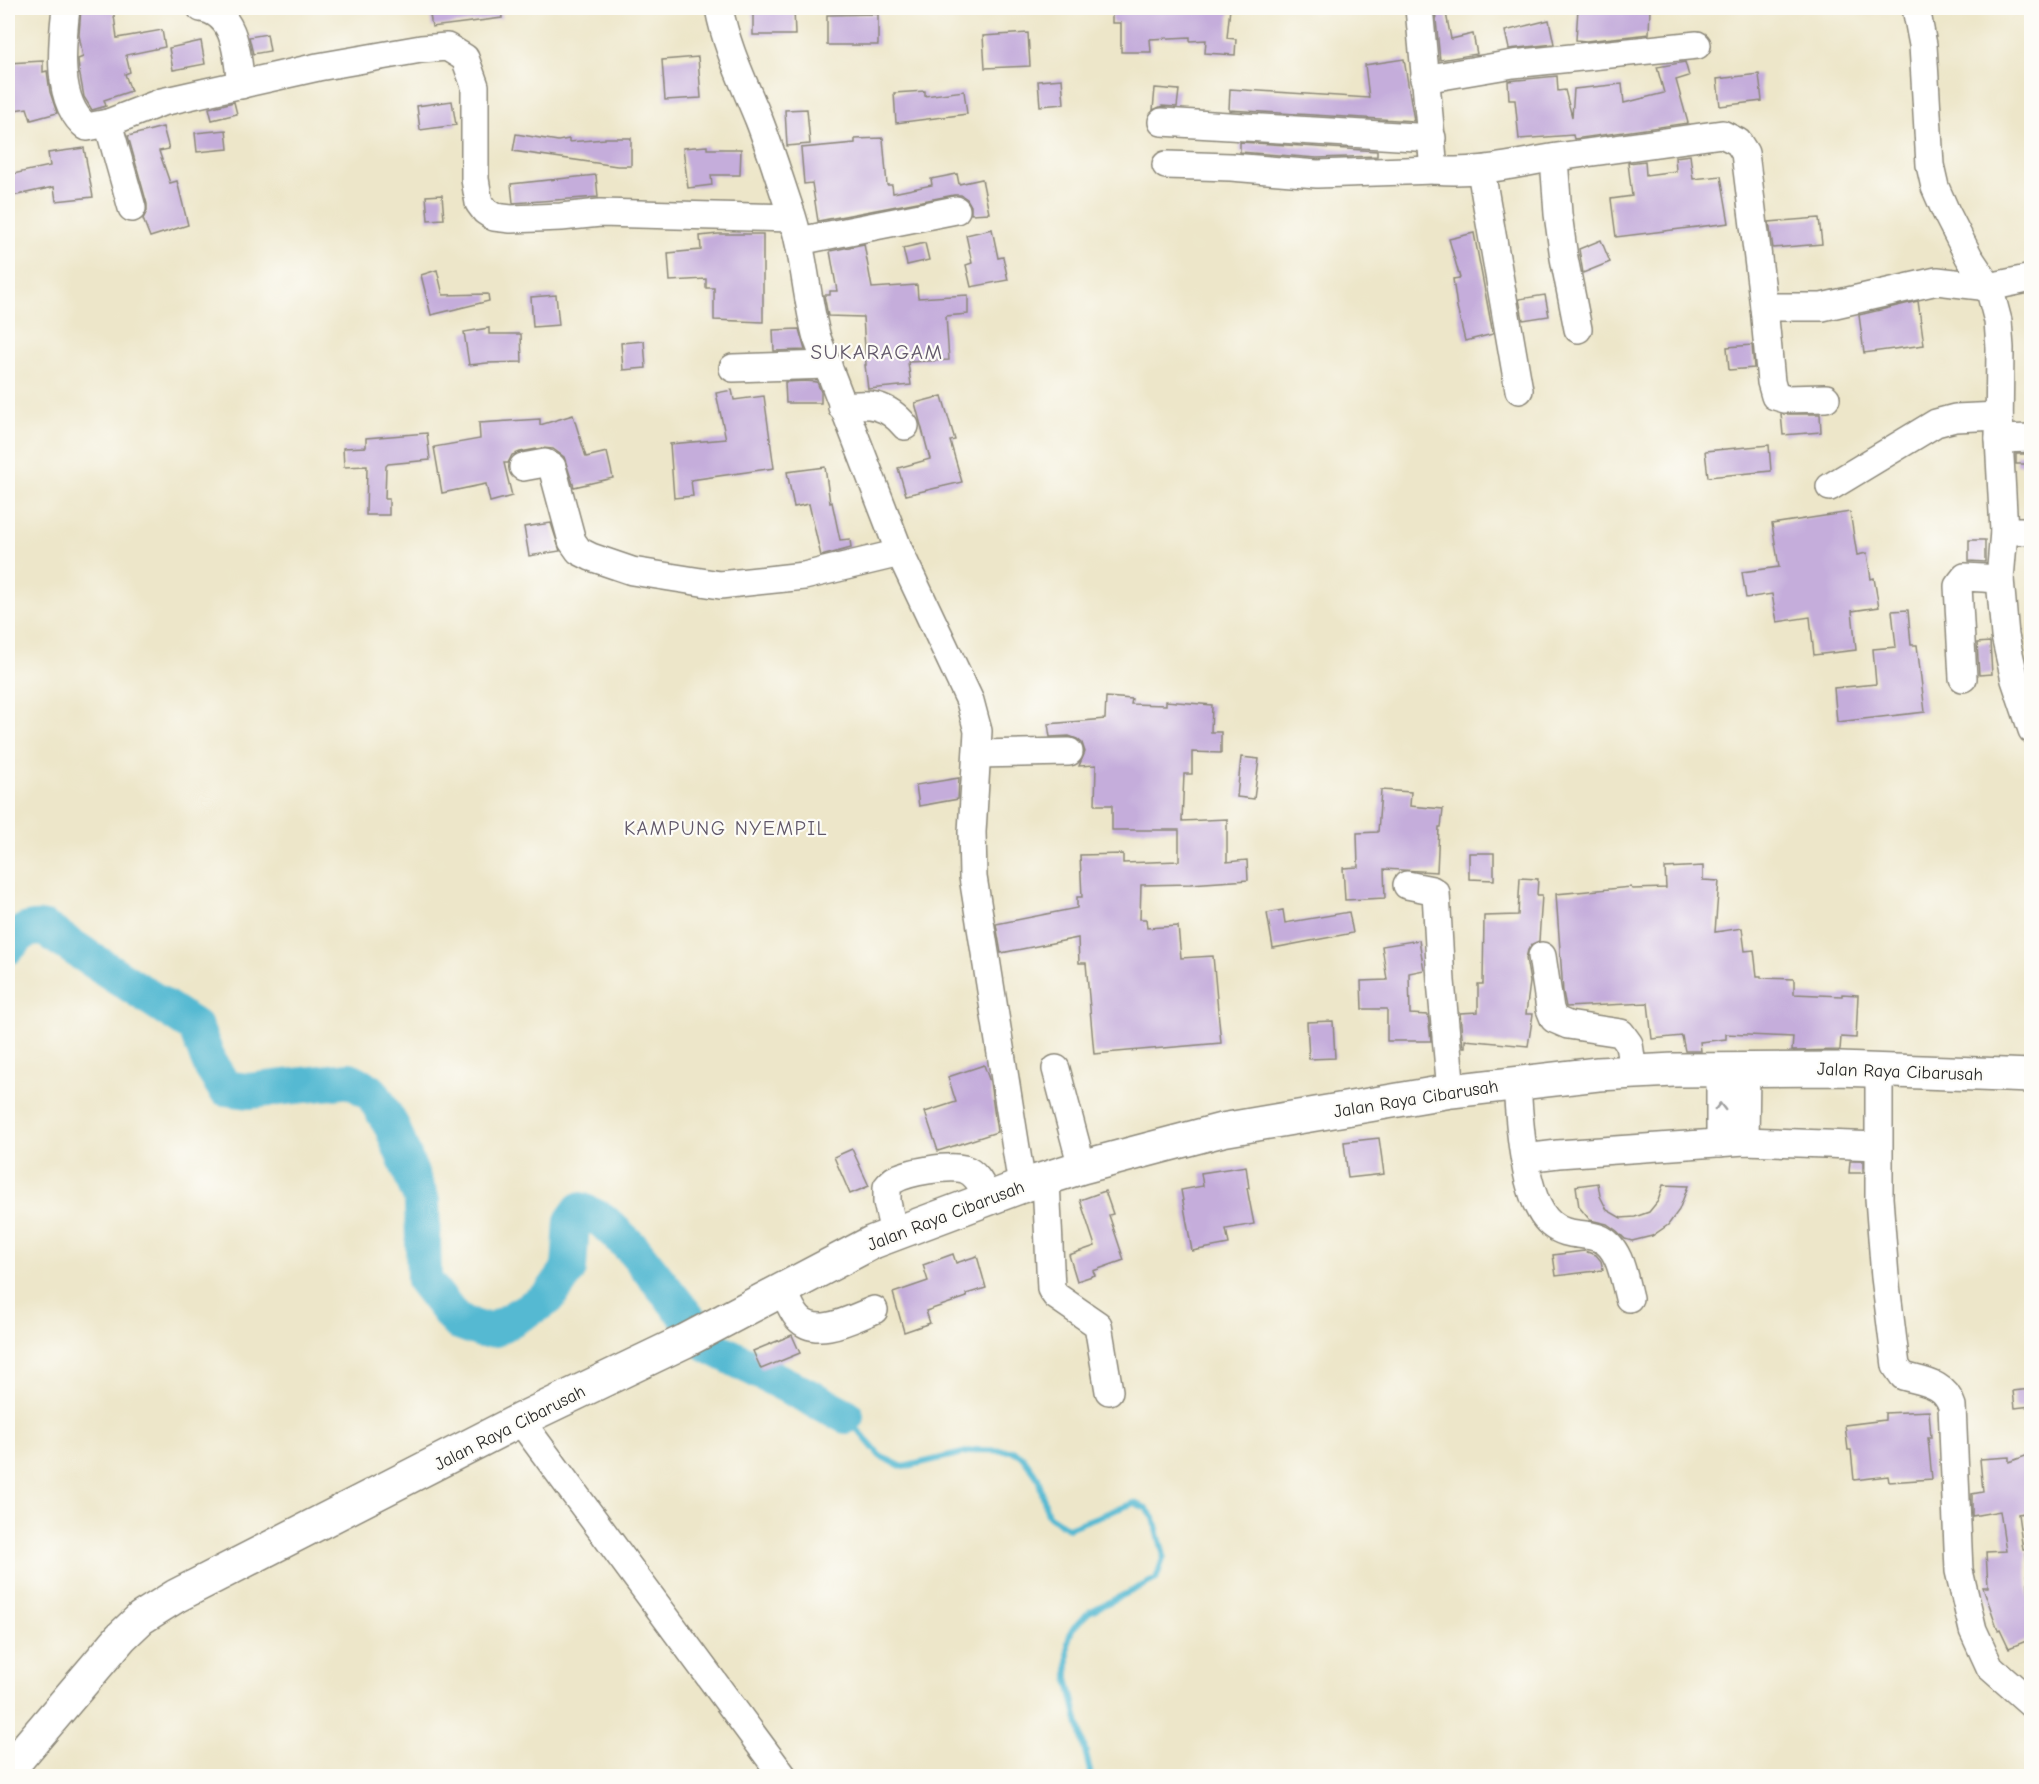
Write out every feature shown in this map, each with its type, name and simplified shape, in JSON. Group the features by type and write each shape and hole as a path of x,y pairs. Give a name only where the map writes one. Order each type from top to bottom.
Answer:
{"main road":[{"name":"Jalan Raya Cibarusah","path":"8,1770 112,1648 141,1618 176,1596 520,1420 719,1324 873,1242 988,1198 1082,1167 1222,1130 1451,1091 1517,1083 1598,1074 1733,1070 1879,1071 2031,1076"}],"street":[{"path":"66,8 62,45 65,86 69,101 80,122 87,127 108,123 162,102 318,67 421,49 447,47 465,58 475,86 476,187 479,203 494,217 561,218 600,213 796,230 956,210"},
{"path":"201,8 220,14 228,23 235,45 241,85"},
{"path":"719,8 728,42 759,122 796,230 811,319 842,406 900,553 970,701 978,731 972,832 973,877 1034,1183 1051,1289 1056,1296 1098,1325 1108,1391"},
{"path":"1419,8 1434,170"},
{"path":"1921,10 1930,165 1935,187 1956,234 1989,287 1998,321 1999,428 2004,531 2000,579 2005,636 2015,680 2031,730"},
{"path":"1424,79 1513,64 1697,45"},
{"path":"1162,122 1432,138"},
{"path":"108,123 132,208"},
{"path":"1166,165 1231,167 1317,174 1434,170 1481,171 1722,134 1738,142 1745,153 1764,307 1770,382 1775,396 1785,399 1826,398"},
{"path":"1554,158 1561,236 1578,329"},
{"path":"1481,171 1519,390"},
{"path":"1764,307 1822,307 1937,280 1989,287 2031,278"},
{"path":"733,368 828,365"},
{"path":"842,406 860,404 879,407 895,414 905,426"},
{"path":"1830,487 1936,423 1955,418 2031,438"},
{"path":"523,467 545,463 552,467 572,541 579,551 632,571 720,585 804,576 900,553"},
{"path":"2004,531 2031,531"},
{"path":"1963,678 1958,586 1965,577 2000,579"},
{"path":"977,754 1069,752"},
{"path":"1407,885 1432,890 1436,894 1451,1091"},
{"path":"1542,956 1550,1009 1554,1019 1568,1025 1621,1033 1629,1044 1633,1072"},
{"path":"1056,1069 1082,1167"},
{"path":"1732,1142 1733,1070"},
{"path":"1879,1071 1878,1146 1882,1241 1896,1365 1903,1376 1939,1386 1949,1397 1952,1406 1959,1571 1973,1630 1990,1667 2031,1704"},
{"path":"1517,1083 1525,1158 1531,1186 1545,1218 1563,1232 1599,1238 1609,1246 1617,1256 1629,1298"},
{"path":"1525,1158 1732,1142 1878,1146"},
{"path":"894,1233 887,1202 887,1187 893,1180 919,1172 965,1169 977,1178 988,1198"},
{"path":"783,1289 794,1313 806,1325 829,1326 874,1310"},
{"path":"520,1420 783,1776"}],"building":[{"path":"81,8 113,8 117,38 162,30 165,47 126,55 130,72 125,74 131,91 104,100 106,106 92,110 84,97 79,70 78,59 83,57 79,35"},
{"path":"429,8 501,8 502,18 432,27"},
{"path":"753,8 794,8 795,35 753,35"},
{"path":"1112,8 1230,8 1227,38 1236,39 1235,55 1205,53 1206,40 1190,41 1190,37 1150,39 1151,52 1121,52 1121,23 1112,23"},
{"path":"1445,8 1451,39 1473,34 1477,54 1440,60 1435,10"},
{"path":"1578,8 1650,8 1649,34 1586,41 1576,40"},
{"path":"878,14 878,45 827,45 827,15"},
{"path":"1549,20 1554,44 1509,49 1505,31"},
{"path":"1028,33 1030,66 985,68 983,36"},
{"path":"267,34 270,51 253,54 249,37"},
{"path":"201,41 205,64 173,70 169,48"},
{"path":"698,57 701,98 665,100 662,60"},
{"path":"1404,59 1414,121 1229,110 1230,89 1369,98 1365,65"},
{"path":"43,61 43,72 47,71 50,92 57,113 31,120 27,108 8,111 8,63"},
{"path":"1685,62 1689,76 1676,80 1688,123 1574,139 1573,135 1519,139 1515,100 1509,100 1508,81 1557,76 1558,91 1565,90 1572,117 1574,89 1622,84 1624,103 1664,93 1657,67"},
{"path":"1759,74 1762,101 1720,106 1717,79"},
{"path":"1062,79 1064,104 1040,106 1038,81"},
{"path":"1155,88 1179,90 1177,107 1162,106 1153,110"},
{"path":"925,91 925,96 964,91 967,114 896,123 894,93"},
{"path":"452,101 456,125 420,130 417,106"},
{"path":"234,102 237,114 212,120 209,108"},
{"path":"807,109 810,144 787,146 785,110"},
{"path":"163,127 169,149 159,151 170,183 177,181 188,225 150,237 143,219 147,211 147,204 128,136"},
{"path":"226,130 228,149 197,152 195,133"},
{"path":"516,134 558,141 569,139 569,142 631,138 631,166 513,151"},
{"path":"883,138 887,185 892,185 893,193 932,185 931,179 957,174 959,184 982,179 989,213 971,214 971,206 967,199 961,195 954,195 818,221 812,183 804,184 801,148 855,143 855,139"},
{"path":"1240,142 1377,151 1377,156 1317,158 1240,152"},
{"path":"707,146 707,149 741,149 740,175 711,175 712,185 688,188 683,148"},
{"path":"84,148 93,197 56,201 54,187 8,197 8,175 50,166 48,153"},
{"path":"1690,155 1693,179 1721,176 1729,223 1616,237 1611,199 1632,196 1628,163 1645,161 1646,175 1676,171 1675,157"},
{"path":"596,175 598,197 513,203 511,184"},
{"path":"442,195 444,219 428,220 426,196"},
{"path":"1819,218 1822,244 1773,248 1769,222"},
{"path":"992,229 998,258 1003,257 1008,280 971,287 966,265 972,263 966,235"},
{"path":"1474,233 1493,334 1465,341 1453,279 1460,278 1449,239"},
{"path":"763,234 763,322 714,320 714,288 706,288 706,279 670,281 668,253 701,250 700,236"},
{"path":"1601,240 1610,262 1583,273 1579,249"},
{"path":"925,243 929,260 907,265 903,248"},
{"path":"864,244 872,288 917,285 918,298 968,295 968,314 946,316 949,360 908,362 911,385 868,389 863,317 828,316 824,295 830,295 830,291 837,291 830,251"},
{"path":"437,270 443,295 488,294 489,301 431,315 421,275"},
{"path":"556,295 559,325 533,327 531,297"},
{"path":"1545,295 1549,316 1523,320 1519,299"},
{"path":"1918,301 1924,345 1864,353 1859,315"},
{"path":"489,328 489,334 521,334 522,362 469,365 464,332"},
{"path":"799,329 805,350 774,351 773,330"},
{"path":"644,341 646,368 623,370 621,343"},
{"path":"1752,345 1754,368 1729,370 1727,347"},
{"path":"785,382 817,382 821,392 821,403 786,403"},
{"path":"732,390 734,400 764,396 774,468 691,480 693,496 674,498 670,444 726,439 716,393"},
{"path":"942,396 955,440 950,441 962,482 906,495 898,468 930,459 915,403"},
{"path":"1781,414 1820,414 1821,432 1783,435"},
{"path":"573,415 586,457 607,452 613,478 574,487 564,457 553,449 542,448 512,455 508,463 504,463 512,496 490,502 486,484 442,493 434,447 480,439 479,423 540,419 540,425"},
{"path":"427,433 430,460 388,464 386,466 385,499 389,499 389,515 366,515 367,466 344,467 343,448 366,447 366,438"},
{"path":"1769,445 1771,471 1708,477 1705,451"},
{"path":"2016,454 2031,454 2031,464 2016,464"},
{"path":"825,467 830,503 832,502 840,540 850,539 851,548 821,556 809,504 794,507 787,472"},
{"path":"1850,512 1857,555 1867,553 1879,607 1852,611 1856,650 1814,655 1810,617 1777,622 1772,594 1746,598 1742,572 1779,567 1772,524"},
{"path":"551,523 560,551 529,556 524,527"},
{"path":"1969,540 1985,540 1985,562 1969,561"},
{"path":"1908,610 1911,645 1917,645 1925,712 1837,722 1834,688 1876,684 1873,649 1896,647 1892,611"},
{"path":"1990,642 1992,674 1979,675 1977,643"},
{"path":"1106,697 1132,699 1131,704 1166,705 1166,701 1212,705 1211,732 1221,732 1221,753 1192,752 1192,774 1184,774 1182,821 1227,819 1227,862 1247,860 1248,880 1141,885 1140,919 1146,919 1147,928 1178,926 1181,958 1213,956 1221,1043 1094,1054 1086,963 1079,963 1078,938 1001,953 996,924 1077,908 1077,897 1082,897 1080,855 1123,854 1123,863 1179,861 1179,830 1112,830 1112,805 1095,805 1096,765 1079,766 1085,752 1082,743 1069,736 1050,737 1048,724 1105,719"},
{"path":"1241,757 1259,759 1254,799 1237,797"},
{"path":"959,778 958,799 919,806 916,785"},
{"path":"1381,790 1411,792 1410,806 1443,809 1441,827 1439,827 1437,872 1384,869 1385,898 1345,900 1343,868 1358,867 1357,833 1378,832"},
{"path":"1469,853 1494,853 1494,880 1469,879"},
{"path":"1703,866 1703,880 1719,881 1715,932 1742,928 1745,951 1754,950 1757,976 1794,979 1794,994 1858,995 1856,1038 1841,1037 1840,1050 1792,1051 1793,1037 1726,1034 1726,1039 1700,1042 1701,1051 1685,1051 1682,1036 1652,1039 1648,1003 1566,1007 1556,894 1631,887 1632,889 1666,888 1665,868"},
{"path":"1520,878 1538,879 1537,895 1542,895 1539,941 1532,944 1526,958 1530,982 1526,1014 1533,1014 1528,1046 1465,1040 1465,1047 1463,1047 1460,1013 1478,1012 1478,984 1483,984 1484,916 1518,915"},
{"path":"1283,910 1285,923 1349,912 1353,933 1273,948 1267,913"},
{"path":"1419,940 1424,970 1409,973 1410,1014 1428,1015 1431,1041 1387,1041 1387,1009 1362,1009 1361,981 1387,980 1382,946"},
{"path":"1333,1021 1335,1058 1309,1059 1307,1022"},
{"path":"984,1065 990,1082 997,1132 938,1151 925,1112 956,1102 948,1077"},
{"path":"1379,1138 1384,1174 1348,1178 1344,1142"},
{"path":"852,1149 869,1186 850,1194 834,1157"},
{"path":"1850,1161 1863,1161 1863,1173 1849,1173"},
{"path":"1246,1166 1249,1188 1247,1188 1254,1224 1226,1229 1229,1244 1192,1251 1181,1190 1203,1186 1201,1173"},
{"path":"1598,1183 1600,1196 1607,1210 1621,1218 1635,1217 1649,1212 1658,1201 1663,1185 1688,1186 1679,1210 1668,1225 1652,1236 1632,1241 1625,1239 1607,1224 1590,1220 1579,1207 1576,1186"},
{"path":"1105,1191 1113,1214 1109,1215 1124,1260 1093,1271 1095,1275 1077,1281 1069,1255 1095,1246 1080,1200"},
{"path":"1584,1251 1596,1255 1601,1261 1603,1270 1556,1276 1553,1255"},
{"path":"953,1254 956,1263 977,1256 986,1288 926,1311 930,1323 904,1332 893,1293 928,1281 923,1265"},
{"path":"792,1335 800,1353 761,1369 753,1351"},
{"path":"2031,1389 2031,1406 2015,1408 2013,1391"},
{"path":"1929,1411 1931,1438 1928,1438 1932,1479 1889,1482 1888,1476 1854,1480 1851,1450 1848,1450 1845,1425 1885,1420 1885,1413"},
{"path":"2031,1454 2031,1512 2018,1514 2023,1550 2026,1550 2029,1599 2031,1598 2031,1639 2009,1648 2000,1629 1998,1630 1983,1587 1988,1587 1986,1552 2006,1551 2000,1511 1972,1516 1972,1494 1983,1492 1980,1459 2009,1457 2009,1462"}],"waterway":[{"path":"8,947 28,930 45,929 195,1027 211,1066 225,1088 249,1091 350,1080 372,1093 392,1127 422,1201 424,1280 456,1321 481,1330 495,1329 548,1298 569,1269 572,1221 580,1210 602,1220 634,1250 710,1346 846,1416"},
{"path":"846,1416 880,1456 903,1467 976,1450 1013,1451 1023,1457 1038,1478 1048,1515 1068,1528 1134,1503 1146,1508 1154,1518 1164,1556 1156,1579 1089,1612 1072,1629 1068,1641 1068,1678 1091,1776"}],"district":[{"name":"SUKARAGAM","path":"877,352"},
{"name":"KAMPUNG NYEMPIL","path":"726,828"}]}
